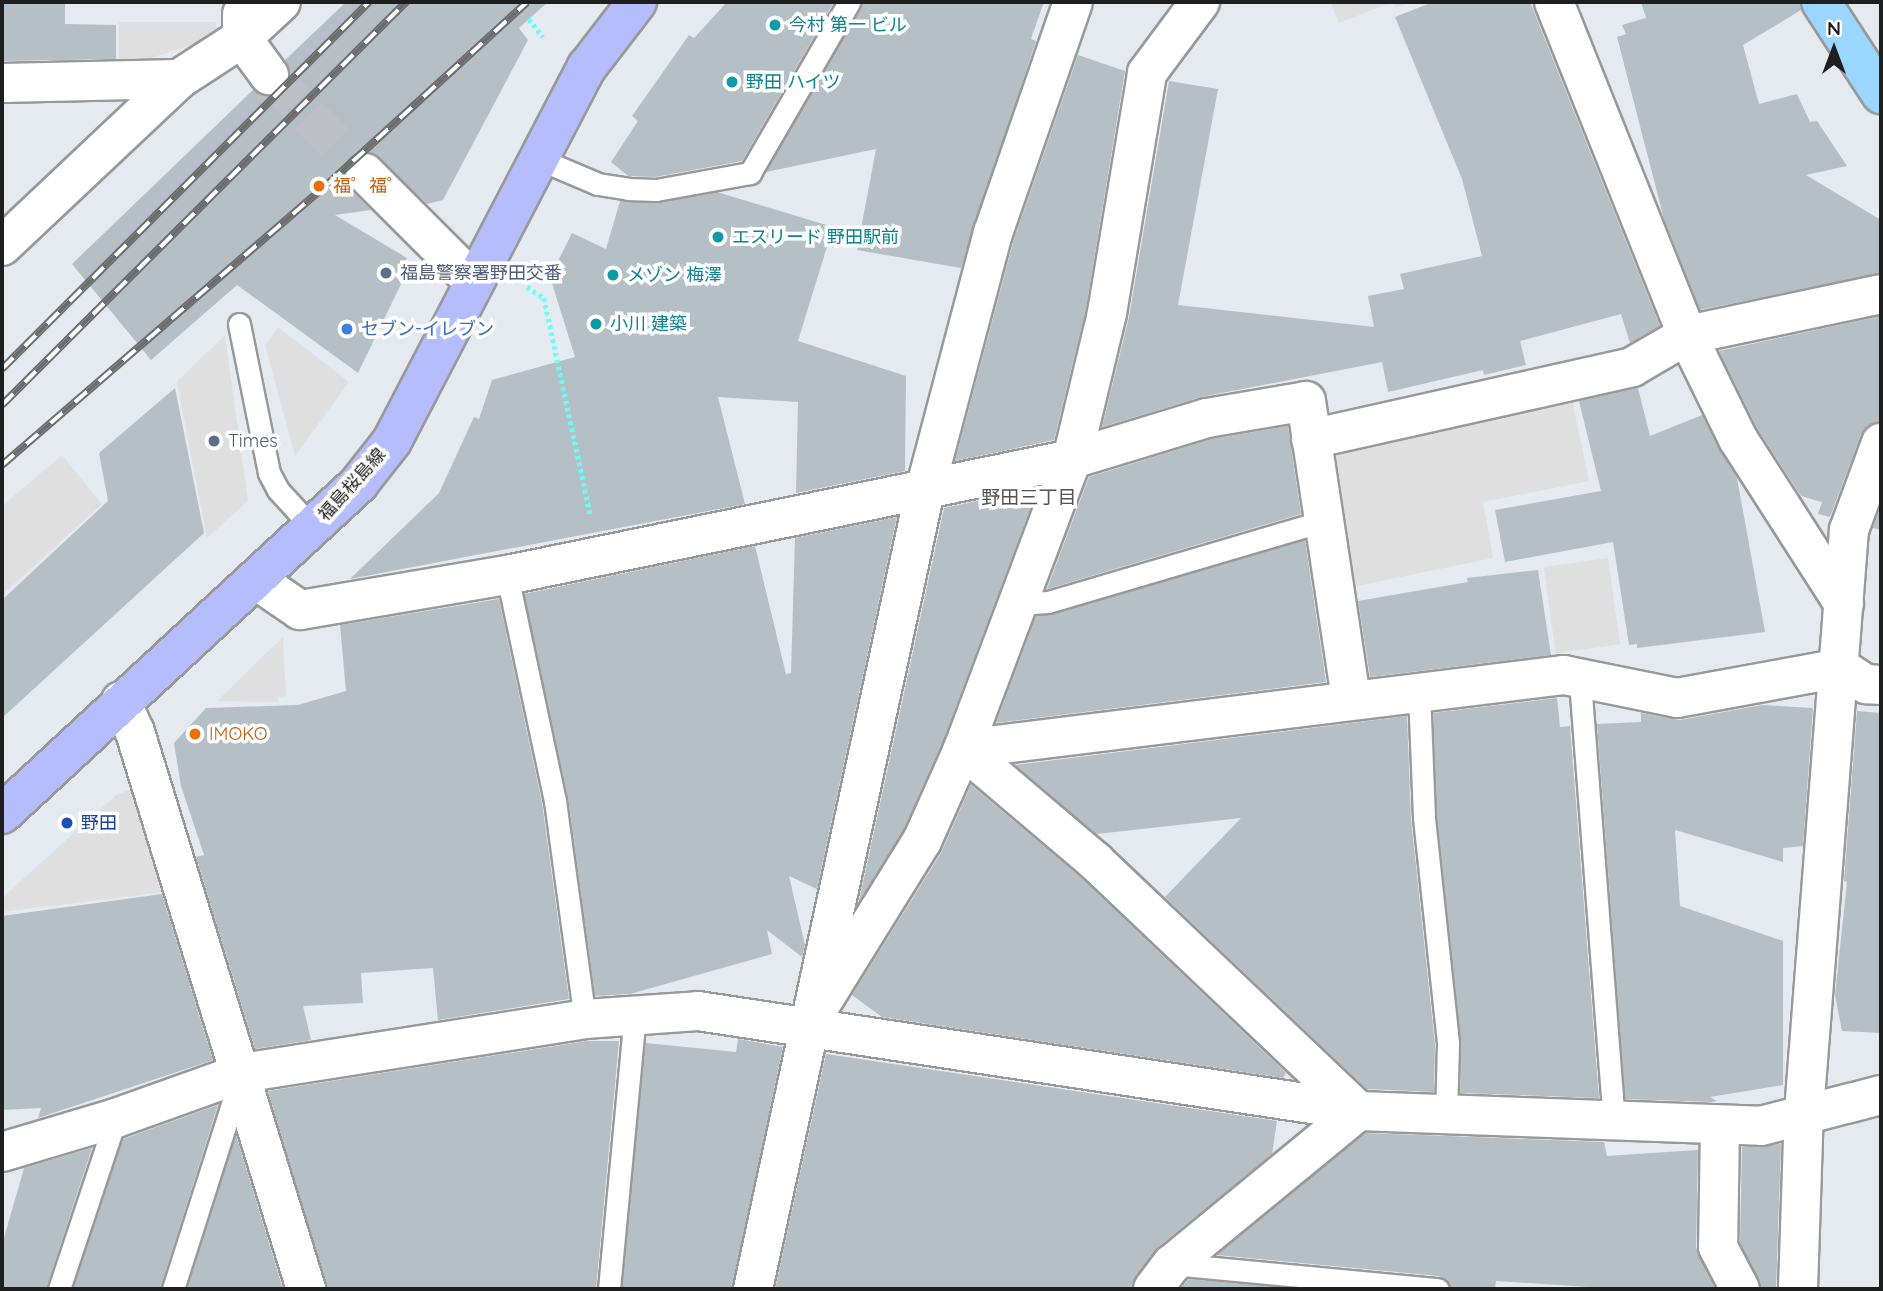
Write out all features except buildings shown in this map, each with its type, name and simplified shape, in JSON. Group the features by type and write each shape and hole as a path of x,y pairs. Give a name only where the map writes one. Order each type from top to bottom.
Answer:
{"main road":[{"path":"1821,2 1881,94"}],"street":[{"path":"2,246 242,20 281,2"},
{"name":"福島桜島線","path":"2,814 121,701 313,528 359,483 392,441 473,281 587,67 637,2"},
{"path":"752,1289 806,1028 925,490 993,233 1073,2"},
{"path":"806,1028 922,841 963,750 1072,459 1107,313 1147,73 1200,2"},
{"path":"1554,2 1687,335 1738,439 1844,604"},
{"path":"242,20 269,75"},
{"path":"2,83 179,79"},
{"path":"365,173 473,281"},
{"path":"1311,439 1632,368 1687,335 1881,294"},
{"path":"256,580 300,610 507,575 1072,459 1207,418 1306,401 1351,699"},
{"path":"1798,1289 1804,1112 1841,668 1849,530 1881,443"},
{"path":"963,750 1351,699 1564,675 1580,681 1678,698 1841,668 1866,684 1881,685"},
{"path":"121,701 135,732 242,1073 306,1289"},
{"path":"963,750 1095,861 1358,1111"},
{"path":"2,1152 116,1118 242,1073 585,1019 698,1011 1358,1111 1761,1126 1804,1112 1881,1095"},
{"path":"1163,1277 1358,1111"},
{"path":"1720,1125 1718,1247 1740,1289"}],"lane":[{"path":"539,159 598,184 656,191 750,173 849,2"},
{"path":"239,324 269,473 278,490 313,528"},
{"path":"1018,604 1048,602 1323,521"},
{"path":"507,575 555,801 585,1019"},
{"path":"1580,681 1614,1121"},
{"path":"1419,692 1424,818 1448,1044 1446,1115"},
{"path":"609,1289 635,1014"},
{"path":"173,1289 242,1073"},
{"path":"59,1289 116,1118"},
{"path":"1163,1277 1438,1289"}],"path":[{"path":"529,19 543,37"},
{"path":"527,288 544,298 599,556"}],"shaded area":[{"path":"1330,2 1393,2 1339,23"},
{"path":"1393,2 1411,2 1396,8"},
{"path":"119,22 216,22 217,37 119,68"},
{"path":"278,327 349,382 295,456 265,345"},
{"name":"Times","path":"225,335 248,501 207,538 177,382"},
{"path":"1572,399 1589,481 1483,502 1493,558 1352,587 1325,447"},
{"path":"62,455 102,504 2,595 2,506"},
{"path":"1608,558 1620,644 1556,653 1544,567"},
{"path":"283,637 286,696 278,697 278,702 217,701"},
{"path":"132,789 164,892 2,912 2,898 116,795"}],"tunnel":[{"path":"269,75 365,173"}],"railway":[{"path":"2,369 369,2"},
{"path":"2,405 406,2"},
{"path":"2,465 329,183 527,2"}],"place":[{"name":"今村 第一 ビル","path":"775,25"},
{"name":"野田 ハイツ","path":"732,82"},
{"name":"福゜福゜","path":"319,186"},
{"name":"エスリード 野田駅前","path":"718,237"},
{"name":"福島警察署野田交番","path":"386,273"},
{"name":"メゾン 梅澤","path":"613,275"},
{"name":"小川 建築","path":"596,324"},
{"name":"セブン-イレブン","path":"347,329"},
{"name":"Times","path":"214,441"},
{"name":"IMOKO","path":"195,734"},
{"name":"野田","path":"67,823"}],"district":[{"name":"野田三丁目","path":"1029,498"}]}
